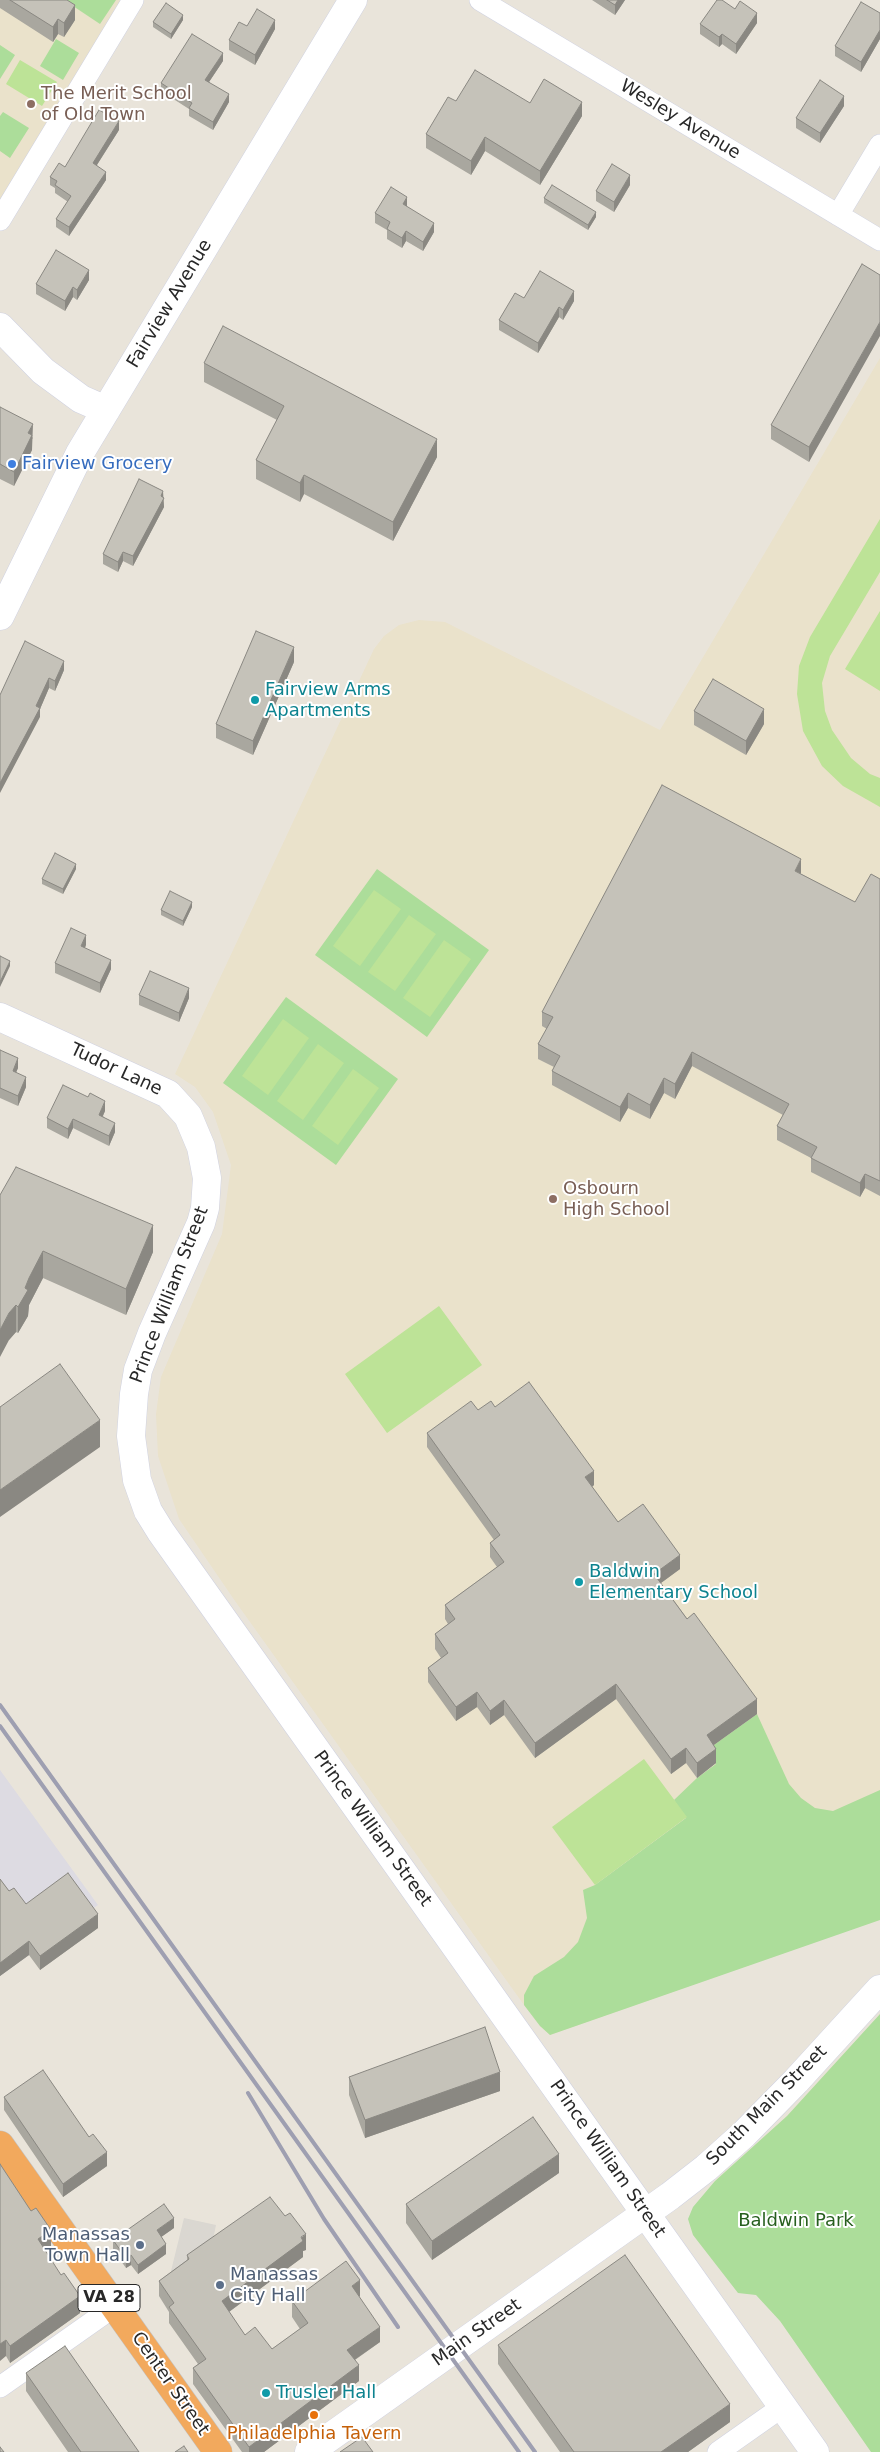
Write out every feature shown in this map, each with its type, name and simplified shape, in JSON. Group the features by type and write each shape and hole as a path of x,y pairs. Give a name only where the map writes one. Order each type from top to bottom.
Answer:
{"highway":[{"name":"Center Street","path":"0,2145 218,2452"}],"street":[{"path":"0,220 133,0"},
{"name":"Fairview Avenue","path":"0,616 80,453 353,0"},
{"name":"Wesley Avenue","path":"480,0 880,240"},
{"path":"838,215 880,145"},
{"path":"0,326 23,353 50,377 81,399 106,410"},
{"name":"Tudor Lane","path":"0,1017 168,1094 188,1116 196,1131 202,1153"},
{"name":"Prince William Street","path":"202,1153 207,1178 205,1208 201,1223 152,1333 138,1370 134,1394 131,1436 137,1480 148,1511 161,1532 814,2452"},
{"name":"South Main Street","path":"645,2213 706,2168 744,2134 880,1988"},
{"name":"Main Street","path":"309,2452 645,2213"},
{"path":"0,2387 115,2306"},
{"path":"718,2452 782,2407"}],"shaded area":[{"name":"The Merit School of Old Town","path":"0,0 124,0 0,207"},
{"name":"Osbourn High School","path":"880,358 880,1919 550,2035 540,2026 524,2005 235,1601 179,1519 158,1456 156,1414 161,1377 222,1234 231,1165 213,1112 195,1087 175,1074 374,649 384,636 399,625 419,620 445,622 660,730"},
{"path":"0,1770 98,1905 0,1976"},
{"path":"184,2218 216,2225 210,2255 189,2274 171,2271"}],"green space":[{"path":"64,0 116,0 100,24"},
{"path":"56,39 79,53 63,80 40,66"},
{"path":"0,45 15,55 0,79"},
{"path":"20,60 57,82 42,106 6,84"},
{"path":"3,112 29,128 10,158 0,151 0,116"},
{"path":"880,519 880,572 830,656 822,683 825,711 832,730 851,758 870,774 880,778 880,807 843,786 822,766 803,731 797,694 799,666 810,637"},
{"path":"880,611 880,691 845,669"},
{"path":"377,869 489,950 427,1037 315,955"},
{"path":"374,890 401,909 360,966 333,946"},
{"path":"409,915 436,934 395,991 368,972"},
{"path":"444,940 471,959 430,1017 403,998"},
{"path":"286,997 398,1079 336,1165 223,1083"},
{"path":"283,1019 309,1038 268,1095 242,1076"},
{"path":"318,1044 344,1063 303,1120 277,1101"},
{"path":"353,1069 379,1088 338,1145 312,1126"},
{"path":"439,1306 482,1365 387,1433 345,1374"},
{"path":"757,1714 789,1784 801,1798 815,1808 833,1811 880,1790 880,1920 550,2035 540,2026 524,2005 524,1995 534,1976 564,1957 578,1942 587,1918 583,1890 595,1885 686,1818 674,1800 697,1778 716,1764 707,1750"},
{"path":"644,1759 687,1817 595,1885 552,1827"},
{"name":"Baldwin Park","path":"880,2014 880,2452 871,2452 780,2321 756,2295 738,2293 693,2235 688,2219 693,2207 715,2181 787,2116"}],"building":[{"path":"10,0 67,0 75,5 64,23 58,19 53,27"},
{"path":"607,0 618,0 615,5"},
{"path":"717,0 722,0 735,9 740,1 757,13 736,44 722,34 719,37 700,24"},
{"path":"861,2 880,13 880,30 861,62 835,46"},
{"path":"166,3 183,15 171,34 153,22"},
{"path":"257,9 275,20 255,55 229,40 239,22 247,26"},
{"path":"192,34 223,53 205,80 229,94 213,122 189,108 192,103 161,83"},
{"path":"475,70 530,103 544,79 582,102 540,171 485,137 471,161 426,134 448,97 456,101"},
{"path":"820,80 844,96 820,133 796,118"},
{"path":"99,110 119,121 93,163 106,172 69,227 56,219 71,196 55,185 57,181 50,177 59,163 65,167"},
{"path":"612,164 630,175 614,202 596,191"},
{"path":"552,185 596,212 588,225 544,198"},
{"path":"391,187 407,197 403,204 434,223 423,242 406,231 402,238 387,229 390,222 375,213"},
{"path":"56,250 89,270 77,290 73,287 65,301 36,284"},
{"path":"862,264 880,275 880,322 809,447 771,425"},
{"path":"540,271 574,291 563,310 559,307 538,343 499,320 515,293 524,298"},
{"path":"223,326 437,439 393,522 304,475 300,483 256,460 284,406 204,363"},
{"name":"Fairview Grocery","path":"0,407 33,424 28,433 32,435 14,472 0,464"},
{"path":"139,479 163,491 161,496 164,498 133,556 123,552 118,562 103,554"},
{"name":"Fairview Arms Apartments","path":"256,631 294,647 253,741 216,724"},
{"path":"25,641 64,661 55,681 49,678 36,706 40,708 0,783 0,695"},
{"path":"713,679 764,709 746,741 694,711"},
{"path":"662,785 801,859 795,871 855,902 871,874 880,879 880,1181 865,1174 860,1183 811,1158 817,1147 777,1126 789,1104 692,1052 675,1084 664,1078 650,1105 628,1093 620,1107 552,1071 560,1056 538,1044 553,1017 542,1012"},
{"path":"55,853 76,864 63,889 42,879"},
{"path":"170,891 192,902 183,921 161,910"},
{"path":"71,928 86,935 81,946 111,960 100,983 55,963"},
{"path":"0,956 10,961 0,982"},
{"path":"150,971 189,988 179,1013 139,995"},
{"path":"0,1050 18,1058 13,1071 26,1077 18,1096 0,1088"},
{"path":"63,1085 88,1097 90,1093 105,1101 99,1115 115,1123 109,1136 73,1119 68,1129 47,1118"},
{"path":"16,1167 153,1225 126,1289 43,1251 25,1288 28,1290 18,1307 16,1305 9,1313 0,1330 0,1195"},
{"path":"60,1364 100,1420 0,1490 0,1407"},
{"name":"Baldwin Elementary School","path":"529,1382 594,1471 585,1477 618,1522 643,1504 680,1555 654,1574 687,1619 694,1613 757,1699 707,1735 716,1749 697,1763 686,1748 671,1759 616,1684 535,1743 504,1700 490,1711 477,1692 456,1707 428,1668 448,1653 435,1634 455,1619 445,1605 504,1562 490,1543 500,1535 427,1433 471,1401 478,1410 491,1401 495,1407"},
{"path":"68,1873 98,1914 40,1956 29,1941 0,1963 0,1879 9,1891 14,1888 26,1904"},
{"path":"485,2027 500,2072 365,2120 349,2077"},
{"path":"43,2070 89,2137 93,2134 107,2152 63,2184 4,2097"},
{"path":"533,2117 559,2154 432,2241 406,2204"},
{"path":"0,2164 31,2211 36,2208 51,2230 38,2239 61,2275 64,2273 80,2296 10,2346 6,2340 0,2344"},
{"path":"270,2197 285,2216 290,2213 306,2234 301,2237 303,2241 222,2301 245,2335 255,2327 272,2349 308,2323 292,2301 346,2261 360,2280 352,2286 380,2327 347,2350 359,2365 249,2447 193,2368 206,2359 169,2307 174,2303 159,2281 189,2259 187,2255"},
{"name":"Manassas Town Hall","path":"164,2204 174,2218 157,2230 166,2244 138,2265 131,2255 126,2258 113,2240"},
{"path":"625,2255 730,2404 661,2452 574,2452 498,2345"},
{"path":"65,2346 139,2452 81,2452 26,2373"},
{"path":"362,2437 373,2452 340,2452"},
{"path":"184,2446 188,2452 175,2452"}],"railway":[{"path":"0,1705 535,2452"},
{"path":"0,1726 519,2452"},
{"path":"248,2093 324,2219 398,2327"}],"place":[{"name":"The Merit School of Old Town","path":"31,104"},
{"name":"Fairview Grocery","path":"12,464"},
{"name":"Fairview Arms Apartments","path":"255,700"},
{"name":"Osbourn High School","path":"553,1199"},
{"name":"Baldwin Elementary School","path":"579,1582"},
{"name":"Manassas Town Hall","path":"140,2245"},
{"name":"Manassas City Hall","path":"220,2285"},
{"name":"Trusler Hall","path":"266,2393"},
{"name":"Philadelphia Tavern","path":"314,2415"}]}
